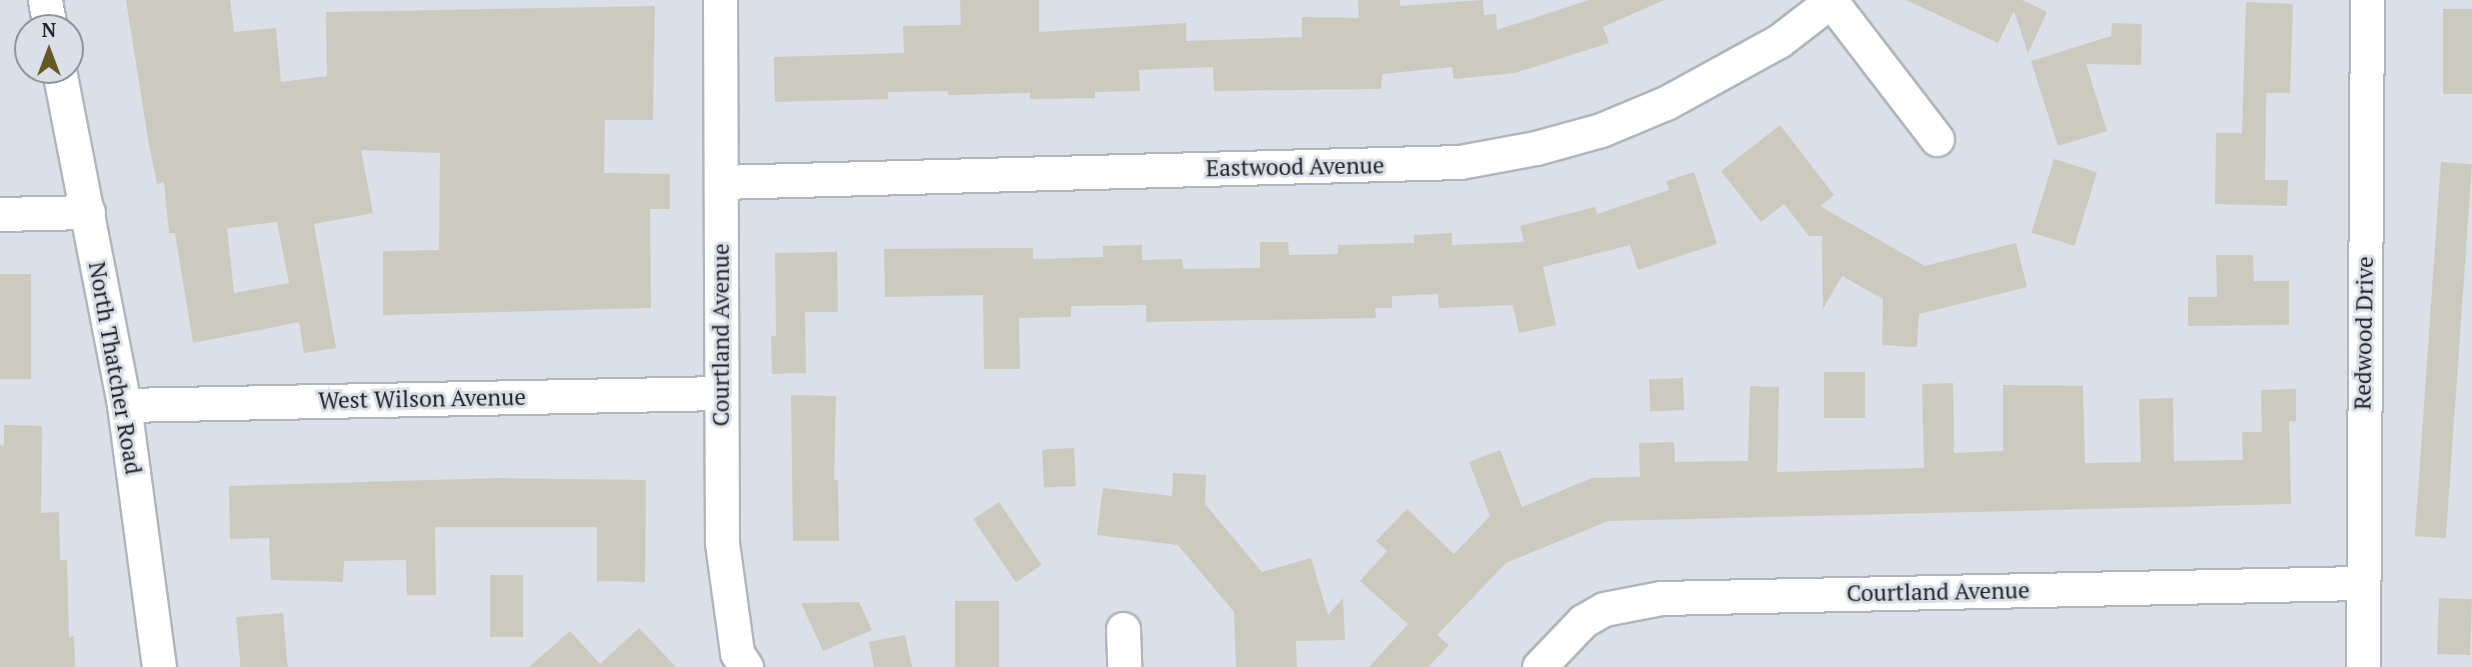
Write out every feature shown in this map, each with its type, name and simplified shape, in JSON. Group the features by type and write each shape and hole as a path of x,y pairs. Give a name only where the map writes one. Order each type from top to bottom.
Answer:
{"street":[{"name":"Courtland Avenue","path":"720,0 722,543 737,653 746,667"},
{"name":"Eastwood Avenue","path":"720,182 1460,162 1536,148 1666,103 1779,41 1831,0 1937,139"},
{"name":"Redwood Drive","path":"2363,667 2368,0"},
{"name":"North Thatcher Road","path":"62,84 124,405 159,667"},
{"path":"0,214 88,212"},
{"name":"West Wilson Avenue","path":"124,405 721,393"},
{"name":"Courtland Avenue","path":"1539,667 1583,621 1604,609 1661,598 2362,583"},
{"path":"1123,629 1124,667"}],"building":[{"path":"126,0 230,0 234,32 276,28 281,82 327,76 326,12 655,6 653,120 605,120 604,173 670,174 670,209 650,209 651,308 383,315 383,251 439,250 440,153 361,150 373,213 314,224 336,348 304,353 299,322 193,343 175,233 169,233 164,182 157,184","holes":["277,222 289,283 234,293 227,228"]},
{"path":"960,0 1039,0 1039,32 1186,23 1186,41 1302,37 1302,17 1359,18 1358,0 1400,0 1400,6 1483,0 1484,15 1496,14 1497,30 1589,0 1664,0 1603,27 1609,43 1515,73 1454,79 1452,67 1382,74 1381,89 1214,91 1213,67 1139,70 1140,91 1095,92 1095,98 1030,99 1030,93 948,95 948,91 888,92 888,99 775,102 774,57 904,53 903,26 961,25"},
{"path":"1906,0 2022,0 2047,12 2028,53 2014,11 1998,43"},
{"path":"2246,2 2293,4 2290,93 2266,93 2265,180 2288,180 2287,206 2215,204 2216,133 2242,133"},
{"path":"2443,9 2472,9 2472,94 2443,94"},
{"path":"2112,23 2142,24 2141,65 2086,64 2107,131 2058,146 2031,61 2111,36"},
{"path":"1780,125 1834,195 1820,206 1925,266 2016,243 2027,287 1919,314 1917,347 1882,345 1883,299 1842,276 1823,309 1822,236 1809,236 1784,204 1761,222 1721,171"},
{"path":"2054,159 2097,172 2075,246 2031,233"},
{"path":"2441,162 2472,164 2446,538 2415,536"},
{"path":"1694,172 1717,244 1638,270 1630,245 1543,267 1556,325 1519,333 1513,305 1439,308 1438,294 1392,296 1392,308 1375,308 1376,318 1146,322 1146,305 1071,306 1071,317 1019,318 1020,369 984,369 983,295 885,297 884,249 1033,248 1033,259 1103,257 1103,246 1142,245 1142,260 1182,259 1183,269 1260,268 1260,242 1288,242 1289,255 1338,254 1338,245 1414,243 1414,235 1452,233 1452,245 1524,242 1520,226 1595,207 1597,214 1669,190 1666,181"},
{"path":"837,252 838,312 805,312 806,373 772,374 771,336 776,336 775,253"},
{"path":"2216,255 2253,255 2254,281 2289,281 2289,325 2188,326 2188,297 2217,297"},
{"path":"0,274 31,274 31,379 0,379"},
{"path":"1824,372 1865,372 1865,418 1824,418"},
{"path":"1683,378 1684,410 1650,411 1649,379"},
{"path":"1953,383 1954,453 2003,451 2003,385 2083,386 2085,463 2141,462 2139,399 2173,398 2174,461 2243,460 2242,432 2262,432 2261,390 2296,389 2296,421 2289,422 2291,504 1608,521 1506,563 1437,635 1449,645 1428,667 1369,667 1408,624 1360,581 1387,551 1376,541 1407,509 1454,554 1490,516 1469,462 1500,450 1522,507 1592,478 1640,477 1639,443 1674,442 1675,462 1748,461 1750,386 1779,387 1777,472 1924,468 1922,384"},
{"path":"791,395 836,396 834,480 838,480 839,541 793,541"},
{"path":"4,425 42,426 41,513 59,512 60,560 67,560 69,637 74,636 75,667 0,667 0,445 4,446"},
{"path":"1074,448 1076,486 1044,488 1042,450"},
{"path":"1173,473 1206,475 1205,504 1262,572 1311,558 1328,615 1343,598 1345,640 1296,641 1297,667 1236,667 1234,612 1178,545 1097,535 1103,488 1172,496"},
{"path":"498,478 646,480 645,582 597,581 597,527 435,527 436,595 407,595 406,560 344,561 343,582 271,580 269,538 230,539 229,486"},
{"path":"999,502 1041,565 1016,582 973,519"},
{"path":"490,575 523,575 523,637 490,637"},
{"path":"2439,598 2472,599 2470,655 2437,654"},
{"path":"955,601 999,601 999,667 955,667"},
{"path":"859,602 872,630 823,651 801,603"},
{"path":"283,613 288,667 241,667 236,617"},
{"path":"639,628 676,667 529,667 570,631 600,664"},
{"path":"905,635 912,667 874,667 869,642"}]}
